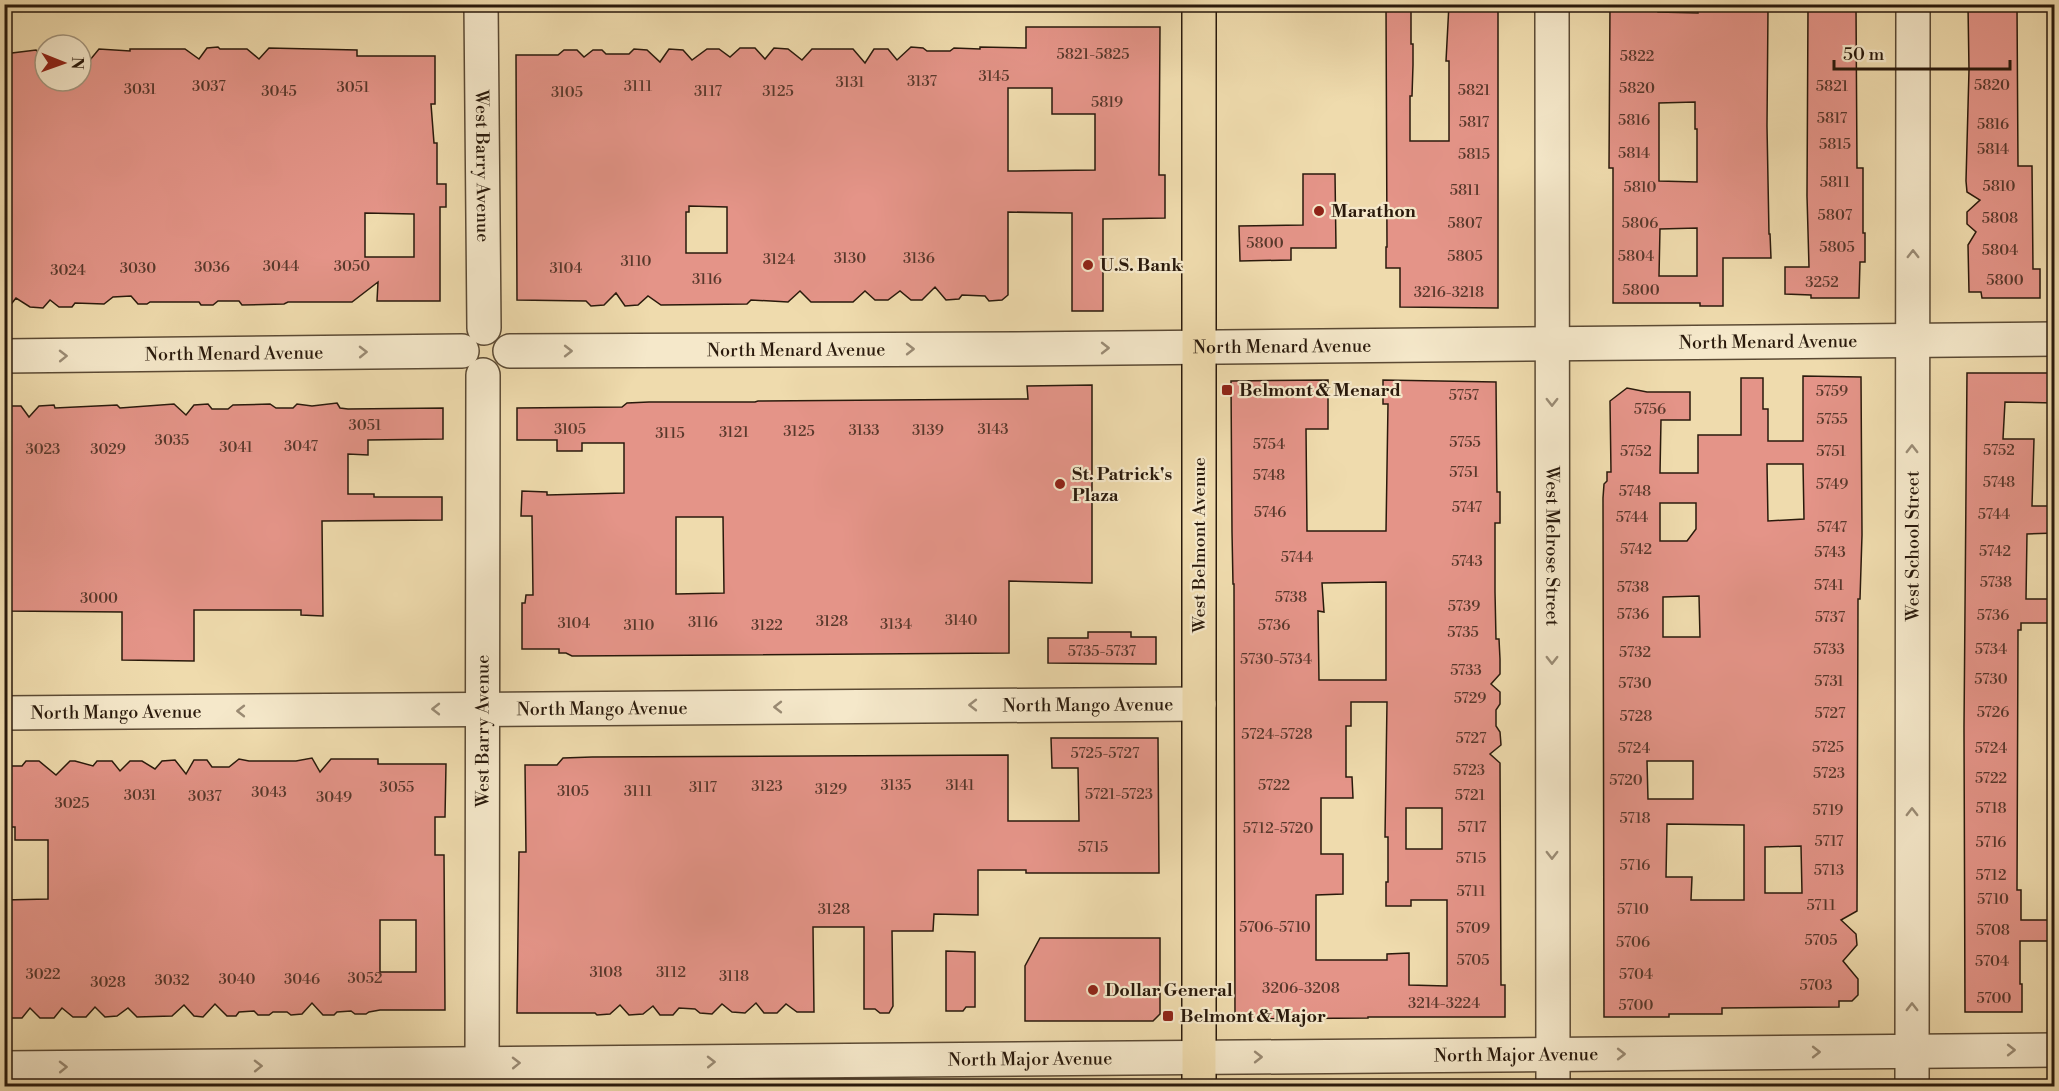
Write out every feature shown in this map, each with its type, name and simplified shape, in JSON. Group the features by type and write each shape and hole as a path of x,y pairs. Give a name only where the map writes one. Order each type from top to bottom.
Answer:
{"main road":[{"name":"West Belmont Avenue","path":"1199,4 1199,1072"}],"street":[{"name":"West Barry Avenue","path":"481,4 484,328"},
{"name":"West Melrose Street","path":"1552,4 1553,1086"},
{"name":"West School Street","path":"1912,1086 1913,4"},
{"path":"484,328 499,331 505,336 510,351 505,366 491,375 473,363 465,340 470,334 484,328"},
{"name":"North Menard Avenue","path":"510,351 2055,339"},
{"name":"North Menard Avenue","path":"4,356 473,363"},
{"name":"West Barry Avenue","path":"473,363 481,709 482,1075"},
{"name":"North Mango Avenue","path":"4,713 1199,704"},
{"name":"North Major Avenue","path":"4,1068 482,1075 1199,1072 1553,1054 2055,1050"}],"building":[{"path":"1386,4 1411,4 1413,65 1410,141 1449,141 1449,61 1446,61 1449,4 1498,4 1498,308 1400,307 1400,268 1386,268"},
{"path":"1610,4 1658,4 1658,12 1698,13 1698,10 1768,9 1767,126 1771,258 1723,258 1723,306 1700,306 1700,303 1613,303 1613,168 1609,168","holes":["1695,102 1697,182 1659,181 1659,103","1697,228 1697,276 1659,276 1660,229"]},
{"path":"1968,6 2017,6 2018,166 2032,166 2033,269 2040,269 2040,298 1982,298 1981,292 1969,292 1968,245 1976,232 1967,224 1967,212 1980,200 1967,192 1966,181"},
{"path":"1808,7 1856,7 1857,168 1863,168 1863,233 1865,233 1865,262 1860,262 1859,298 1811,298 1811,295 1785,294 1785,267 1809,267"},
{"path":"1026,27 1160,27 1159,175 1165,175 1165,218 1103,219 1103,311 1072,311 1072,213 1008,212 1008,295 1002,300 989,301 985,296 962,295 959,299 946,300 935,287 922,300 911,300 900,291 888,300 875,300 865,291 853,302 811,302 800,291 788,302 751,300 747,304 661,305 648,296 638,305 625,306 616,293 604,305 591,306 586,301 517,300 516,55 558,55 564,50 577,50 584,57 593,50 602,50 606,54 629,54 634,49 647,50 660,62 669,49 683,50 692,60 707,49 719,49 730,57 740,48 755,48 765,59 774,48 788,49 802,60 812,49 853,49 865,63 874,49 888,49 897,60 911,47 923,48 927,51 950,51 954,48 980,49 980,47 1026,48","holes":["1008,88 1052,88 1052,114 1095,114 1095,170 1008,171","689,206 727,207 727,253 686,253 686,212 689,212"]},
{"path":"218,47 220,49 247,49 259,59 269,48 357,50 357,56 435,56 435,104 431,104 434,143 437,143 437,184 446,184 446,207 440,207 440,301 377,301 378,282 352,302 242,305 239,301 218,301 213,305 201,305 199,302 138,304 131,296 113,297 104,304 75,303 72,307 59,307 50,300 43,308 30,307 16,298 4,313 4,54 33,50 33,93 93,93 93,56 99,49 130,51 130,49 185,49 199,59 207,48","holes":["365,213 414,214 414,257 365,257"]},
{"path":"1303,174 1335,174 1336,248 1291,248 1291,260 1240,261 1239,226 1303,225"},
{"path":"1967,373 2055,373 2055,403 2005,402 2003,439 2034,439 2032,506 2055,506 2055,533 2027,534 2026,599 2055,599 2055,623 2021,623 2021,630 2018,630 2017,890 2021,890 2021,920 2055,920 2055,941 2020,941 2022,1012 1965,1012 1964,727"},
{"path":"1803,376 1861,377 1862,535 1860,599 1858,599 1857,911 1841,920 1856,934 1857,945 1843,961 1858,979 1858,995 1852,1001 1839,1001 1839,1007 1722,1008 1722,1014 1604,1017 1603,498 1607,472 1611,472 1610,401 1627,388 1647,392 1690,392 1690,420 1661,420 1660,473 1698,473 1698,435 1741,435 1741,378 1763,378 1763,409 1768,409 1768,441 1803,441","holes":["1767,464 1803,464 1804,519 1768,521","1660,503 1696,503 1696,529 1687,541 1660,541","1699,596 1700,637 1663,637 1663,597","1647,761 1693,761 1693,799 1648,799","1667,824 1744,825 1744,900 1691,900 1692,877 1666,877","1801,846 1802,893 1765,893 1765,847"]},
{"path":"1328,380 1328,429 1306,429 1307,531 1386,531 1388,404 1383,404 1383,380 1496,382 1497,492 1500,492 1500,523 1495,523 1495,592 1496,639 1499,639 1500,674 1491,684 1500,692 1500,704 1496,710 1496,726 1500,732 1501,745 1490,754 1500,763 1501,985 1505,985 1505,1017 1235,1019 1231,381","holes":["1386,582 1386,680 1319,680 1318,611 1324,612 1322,583","1351,702 1387,702 1385,837 1388,837 1388,882 1386,882 1386,906 1411,906 1411,900 1447,900 1447,986 1409,985 1409,953 1387,954 1387,960 1316,960 1316,895 1343,894 1343,854 1321,854 1321,798 1353,798 1352,777 1346,777 1346,726 1351,726","1406,808 1442,808 1442,849 1406,849"]},
{"path":"1092,385 1092,583 1009,581 1009,653 572,656 559,653 559,649 522,649 522,603 525,603 526,595 533,595 532,516 521,516 522,491 547,492 547,495 624,493 624,443 582,443 582,451 557,451 557,440 517,440 517,408 622,407 627,403 649,402 1028,399 1027,386","holes":["676,517 723,517 724,593 676,594"]},
{"path":"337,403 340,408 348,409 443,408 443,439 368,440 368,455 348,454 348,494 374,494 374,497 442,497 442,520 322,521 323,616 301,615 301,610 194,610 194,661 122,660 122,612 4,611 4,406 21,406 29,417 39,406 54,405 55,408 117,405 120,408 174,404 186,415 194,405 208,404 212,409 228,409 233,405 270,404 276,408 293,408 297,404 312,406"},
{"path":"1088,632 1131,632 1131,637 1156,637 1156,664 1048,663 1048,638 1088,638"},
{"path":"1051,738 1158,738 1159,873 1026,873 1026,870 978,870 978,915 934,914 933,931 892,931 893,1006 889,1013 864,1009 864,927 813,927 814,1012 797,1012 786,1004 777,1013 764,1013 756,1003 745,1013 732,1012 722,1004 712,1014 700,1013 695,1009 679,1008 673,1015 660,1015 653,1006 643,1014 629,1015 620,1005 610,1014 517,1013 519,852 526,852 525,765 557,765 563,758 592,757 1008,755 1008,821 1079,821 1078,768 1052,768"},
{"path":"312,758 320,772 331,759 378,759 378,764 446,764 445,817 435,817 435,855 444,855 445,1010 380,1010 366,1014 355,1014 351,1011 323,1015 312,1003 302,1014 273,1012 269,1015 258,1015 254,1011 227,1016 215,1004 203,1017 194,1016 184,1005 172,1016 137,1017 128,1008 117,1016 105,1017 95,1007 86,1017 73,1017 62,1008 54,1018 40,1018 30,1008 22,1018 4,1018 4,900 48,899 48,840 15,840 15,827 4,827 4,766 22,766 26,761 39,761 56,775 70,761 93,766 97,761 112,761 120,771 130,761 142,761 155,769 162,761 175,760 186,774 194,760 207,760 212,767 229,767 239,759 296,761","holes":["380,920 416,920 416,972 380,972"]},
{"name":"Dollar General","path":"1040,938 1160,938 1160,1014 1153,1021 1025,1021 1025,966"},
{"path":"946,951 975,952 975,1007 966,1007 963,1011 946,1011"}],"place":[{"name":"Marathon","path":"1319,211"},
{"name":"U.S. Bank","path":"1088,265"},
{"name":"Belmont & Menard","path":"1227,390"},
{"name":"St. Patrick's Plaza","path":"1060,484"},
{"name":"Dollar General","path":"1093,990"},
{"name":"Belmont & Major","path":"1168,1016"}]}
